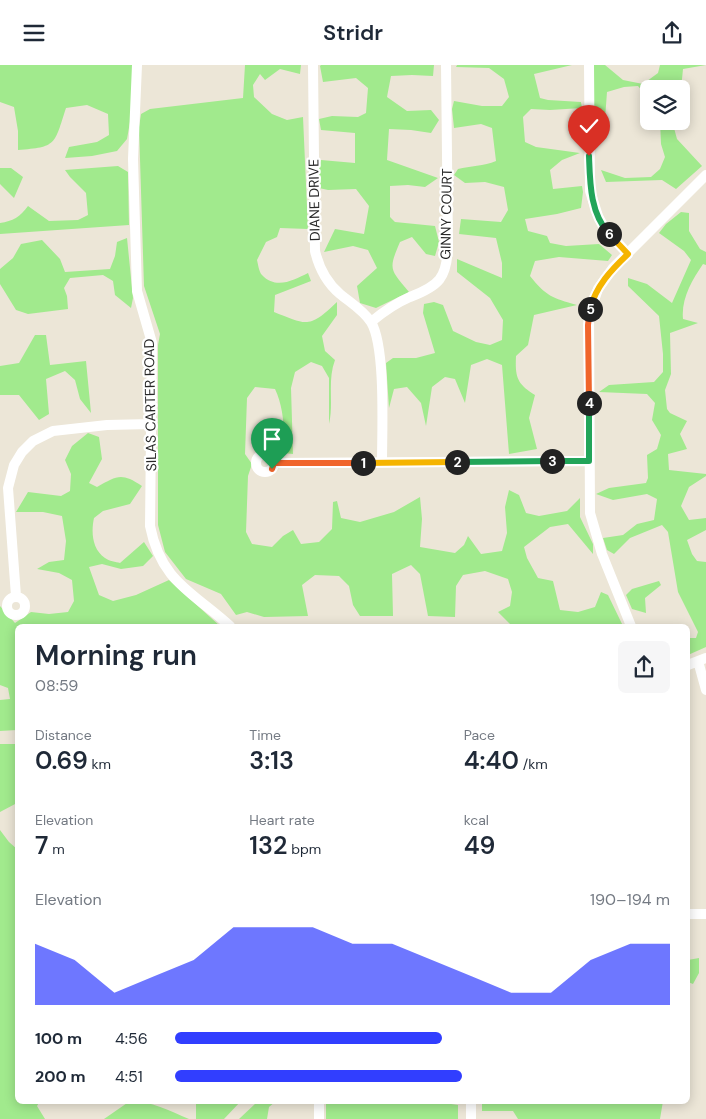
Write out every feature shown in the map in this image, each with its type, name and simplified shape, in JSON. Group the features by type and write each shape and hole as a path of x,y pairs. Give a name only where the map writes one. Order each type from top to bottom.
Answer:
{"street":[{"name":"SILAS CARTER ROAD","path":"137,65 133,159 137,291 152,343 150,526 155,546 174,579 227,624"},
{"name":"DIANE DRIVE","path":"313,65 315,251 321,269 332,285 339,293 357,306 371,322 376,333 381,364 382,462"},
{"name":"GINNY COURT","path":"371,322 389,309 428,290 436,284 446,263 448,245 446,65"},
{"path":"589,65 590,191 598,216 605,229 628,254"},
{"path":"631,624 602,554 592,521 589,461 589,315 598,289 613,268 705,178"},
{"path":"16,596 8,488 14,465 22,452 33,441 52,431 121,424 151,424"},
{"path":"274,463 589,461"},
{"path":"690,664 702,660 706,690"},
{"path":"690,914 706,914"},
{"path":"319,1104 319,1119"},
{"path":"471,1104 471,1119"}],"green space":[{"path":"0,65 136,65 137,82 127,139 117,151 92,156 65,158 69,147 97,142 109,135 108,114 87,105 66,108 59,130 52,142 40,147 18,150 18,131 14,107 0,102"},
{"path":"245,65 301,65 300,74 280,69 265,80 260,74 253,85 254,97 272,114 287,120 303,117 308,229 280,228 277,237 266,242 257,260 261,274 267,280 279,283 285,282 308,273 311,281 275,295 274,312 294,320 307,322 320,317 337,302 337,315 322,336 325,351 335,360 331,376 329,424 329,378 322,366 311,362 295,372 291,388 293,454 283,453 283,420 275,389 255,387 247,398 245,454 252,464 248,476 246,532 252,544 272,547 283,536 293,530 301,544 319,542 332,529 333,502 337,501 341,518 360,522 394,512 420,497 422,519 420,547 455,553 464,545 468,536 481,554 502,551 507,533 505,507 509,490 519,495 526,513 539,516 567,511 580,498 580,517 593,544 593,554 568,524 550,527 524,547 527,558 538,578 553,581 560,610 578,612 595,607 601,592 608,595 622,624 510,624 498,612 510,606 512,592 508,579 485,571 463,575 456,586 455,617 428,616 420,574 411,565 392,574 393,616 360,616 353,605 349,586 339,576 315,575 302,585 308,616 264,617 247,612 236,615 221,594 186,579 165,552 158,525 158,345 160,334 144,286 139,127 141,114 150,109 243,98"},
{"path":"321,65 434,65 433,76 391,76 387,97 407,111 431,110 439,120 431,133 389,129 387,160 438,178 425,187 408,185 390,186 390,217 395,222 435,226 439,242 435,256 426,254 412,237 400,242 394,258 393,269 409,292 376,308 360,303 357,286 377,268 368,250 353,246 324,252 335,229 364,234 369,206 356,189 328,190 319,188 319,166 321,160 355,163 355,133 321,130 319,119 332,116 358,117 366,113 368,88 356,78 323,82"},
{"path":"457,65 572,65 534,74 540,98 581,102 582,108 531,109 523,117 525,142 536,147 580,153 562,160 550,170 553,189 582,186 581,208 525,219 528,231 547,236 550,243 566,246 599,244 612,255 608,261 559,257 535,261 530,276 541,288 555,298 577,305 534,315 528,345 516,356 516,363 518,379 524,387 535,395 529,418 537,449 509,454 502,365 487,359 471,365 465,403 455,379 445,377 432,387 426,426 421,403 407,387 394,389 389,408 386,363 393,358 416,358 435,353 423,313 424,304 434,302 443,305 453,331 476,342 490,345 502,340 503,320 490,298 457,272 457,259 502,278 502,263 496,238 459,234 461,219 501,222 508,210 504,187 485,182 465,183 454,175 458,169 496,161 492,128 481,124 454,128 452,109 454,101 482,106 502,106 509,97 504,79 489,68 456,67"},
{"path":"594,65 605,65 623,80 640,83 640,88 638,86 624,87 607,92 605,119 594,119 591,76"},
{"path":"660,65 706,65 683,69 682,80 648,80 658,73"},
{"path":"660,130 675,130 677,139 702,166 676,189 662,180 606,182 601,170 625,178 651,177 660,169 665,157 661,144"},
{"path":"118,166 128,172 129,225 0,234 0,223 16,218 28,206 49,221 78,220 88,215 86,193 65,170"},
{"path":"0,168 11,168 23,177 14,198 0,184"},
{"path":"681,212 689,213 689,231 700,249 706,252 706,265 703,264 691,283 683,312 683,319 698,323 670,333 671,374 665,390 667,409 670,413 687,421 680,434 687,449 668,454 669,470 706,474 706,476 689,487 681,506 689,520 706,518 706,530 687,540 692,554 697,561 706,562 706,647 690,654 690,638 696,638 698,632 678,592 668,532 662,525 630,538 614,554 607,550 603,538 623,535 637,524 654,520 657,499 647,494 613,500 596,494 609,488 646,483 648,478 647,455 657,449 661,435 652,420 655,403 647,394 599,392 609,385 654,382 663,372 659,316 628,286 628,278 647,284 672,303 691,260 684,251 659,233 666,224"},
{"path":"127,238 133,298 131,308 115,295 113,281 103,275 70,278 64,288 68,309 28,314 16,310 0,284 0,269 13,258 21,244 42,240 60,259 65,272 110,269 115,256 117,242"},
{"path":"35,335 46,335 50,365 86,361 91,413 80,399 75,380 65,371 46,379 49,414 39,420 19,395 0,395 0,366 19,363"},
{"path":"88,433 99,437 102,459 89,483 97,487 114,478 124,477 142,486 130,504 103,511 94,518 93,534 97,550 112,561 120,563 144,542 153,556 143,566 121,569 102,564 89,567 99,595 113,601 136,595 169,580 218,624 15,624 15,730 0,731 0,700 10,699 8,688 0,685 0,606 15,623 31,612 49,614 68,612 74,601 72,580 59,573 37,569 49,562 64,560 66,541 62,516 43,512 16,512 28,492 61,496 70,491 71,474 65,460 72,446"},
{"path":"659,581 661,585 645,598 646,613 632,609 626,595 632,589"},
{"path":"0,744 15,744 15,804 0,812"},
{"path":"0,830 15,847 15,1104 38,1104 37,1106 45,1119 0,1119"},
{"path":"699,958 699,973 693,984 690,983 690,960"},
{"path":"126,1104 149,1104 189,1119 104,1119"},
{"path":"196,1104 238,1104 224,1119 196,1119"},
{"path":"255,1104 272,1104 269,1107 267,1119 239,1119"},
{"path":"326,1104 458,1105 458,1119 326,1119"},
{"path":"482,1104 662,1104 660,1119 518,1119 513,1111 482,1111"}],"route":[{"path":"272,469 274,463 589,461 589,315 594,297 604,279 628,254 605,229 598,216 590,191 589,156"}]}
